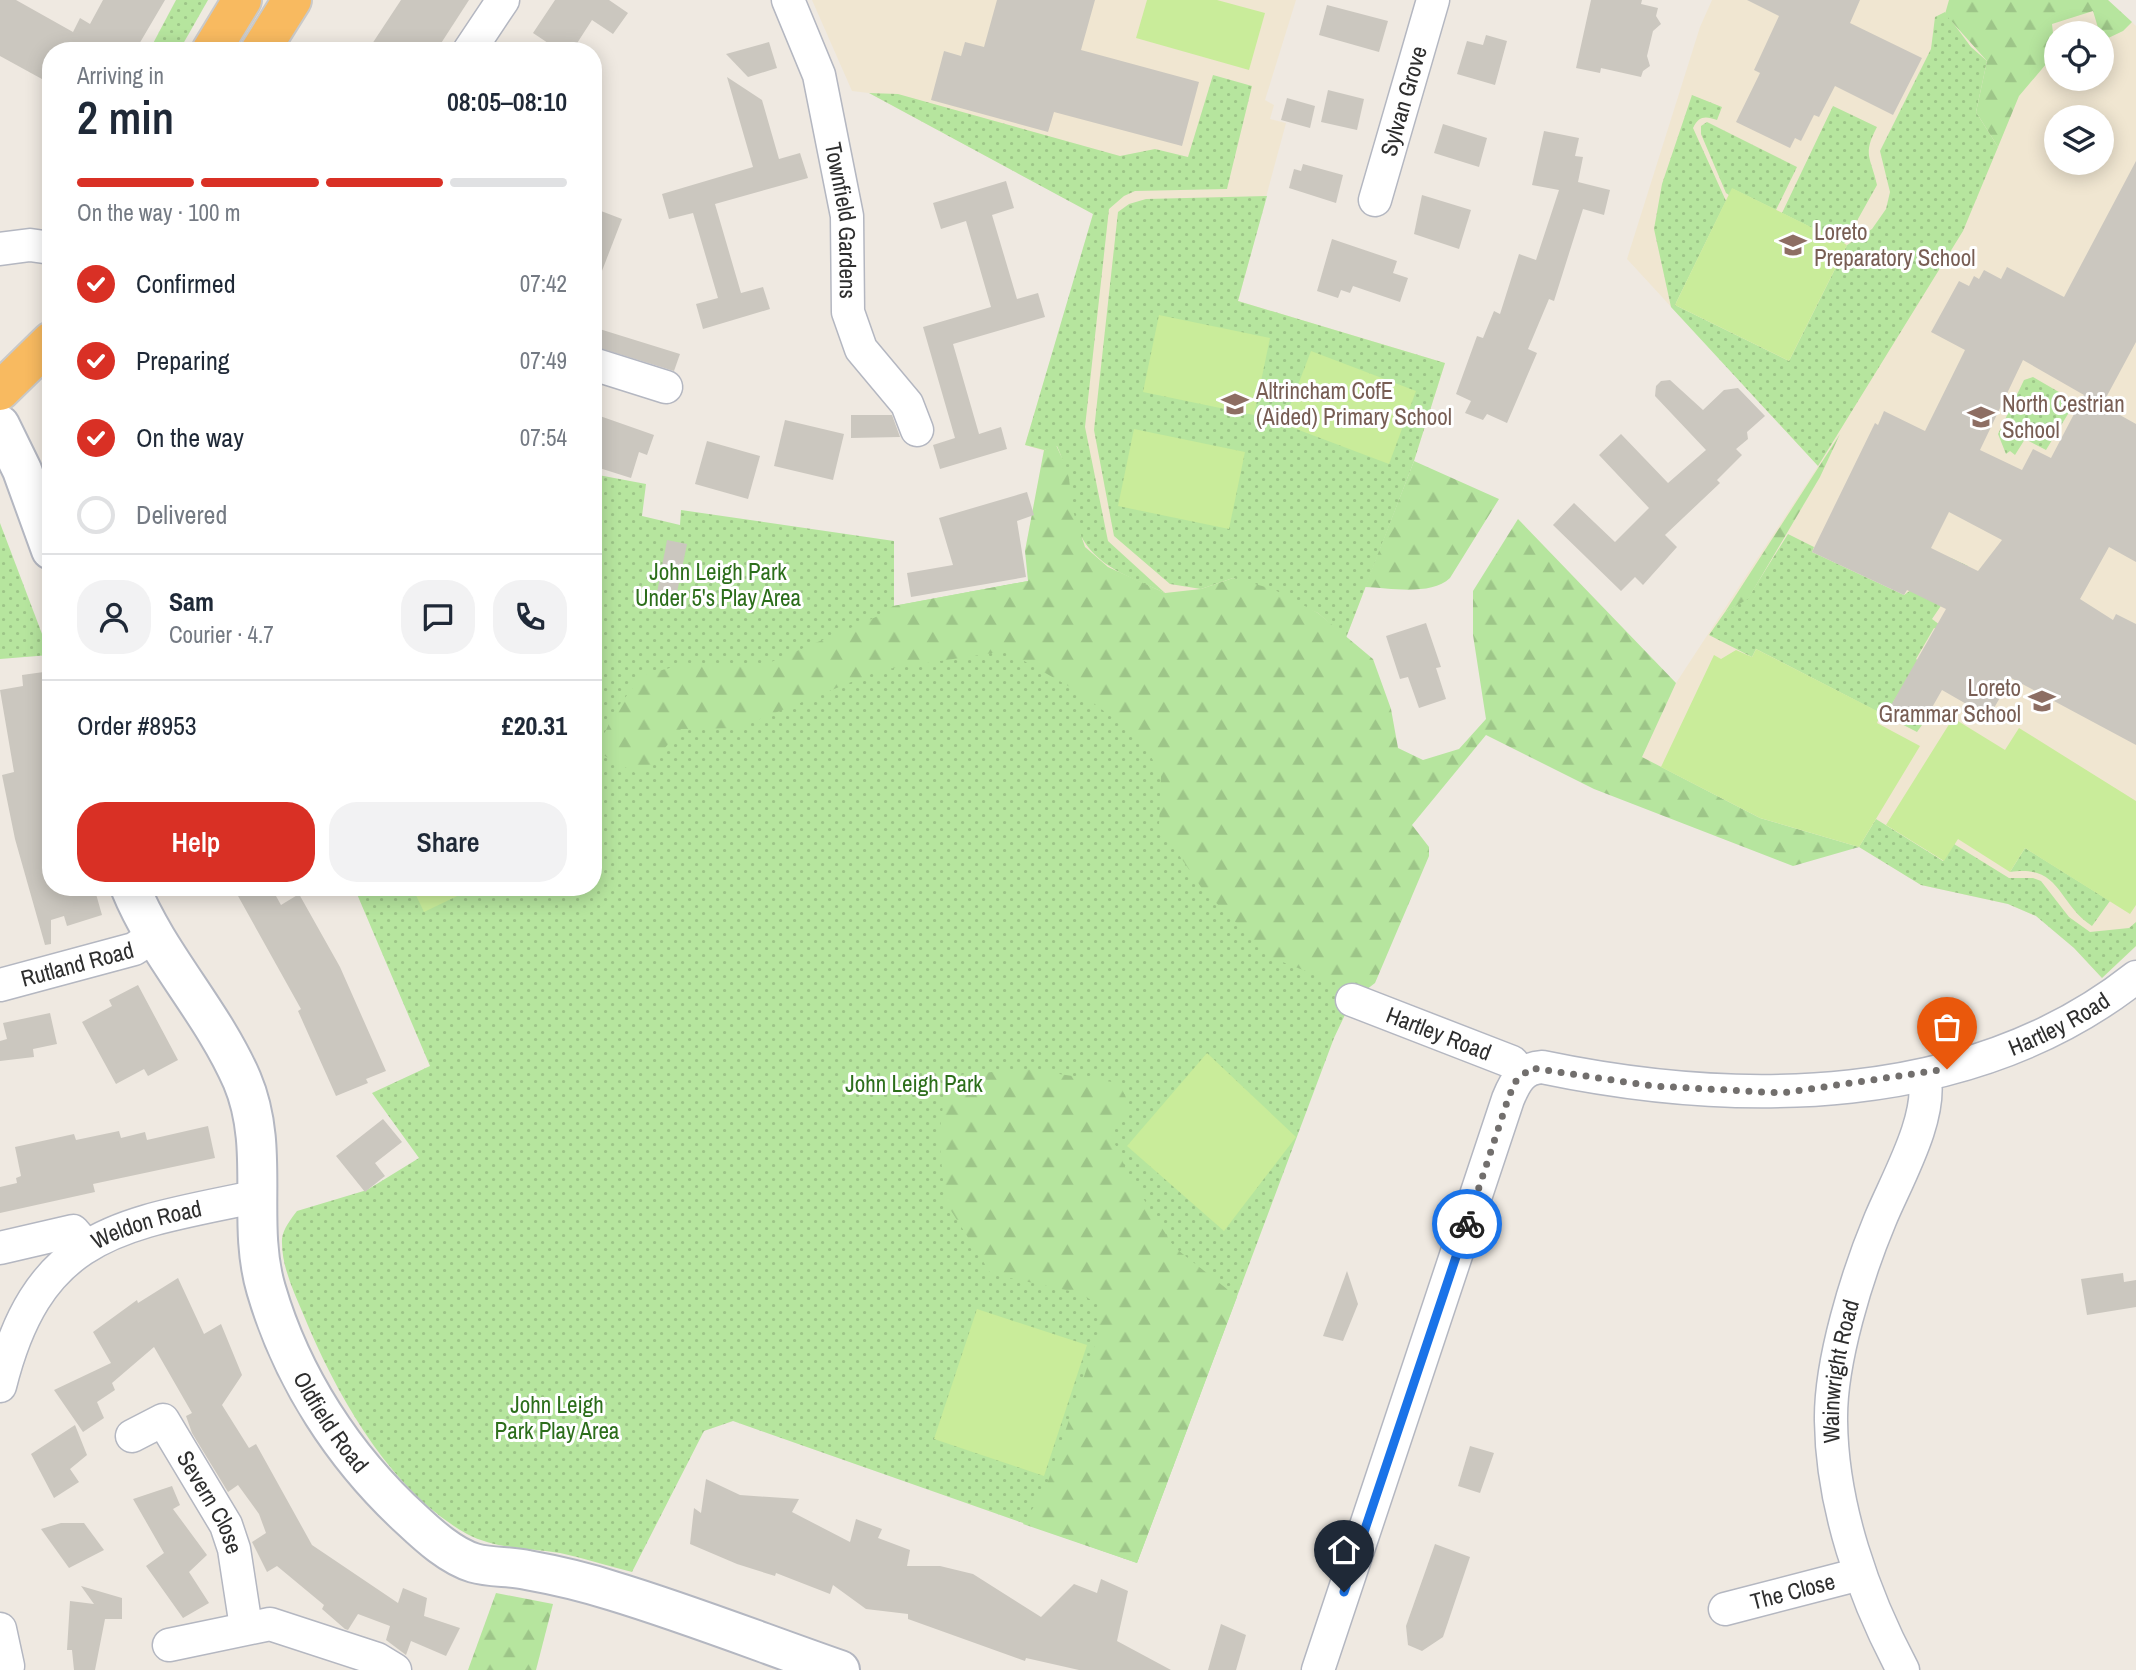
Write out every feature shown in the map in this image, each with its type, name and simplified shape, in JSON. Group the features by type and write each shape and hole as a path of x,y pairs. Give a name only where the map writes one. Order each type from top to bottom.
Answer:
{"highway":[{"path":"216,42 242,0"},
{"path":"266,42 292,0"},
{"path":"0,391 42,350"}],"street":[{"path":"476,42 503,0"},
{"name":"Townfield Gardens","path":"788,0 819,75 847,216 848,312 861,349 907,404 916,430"},
{"name":"Sylvan Grove","path":"1375,200 1433,0"},
{"path":"0,249 30,245 42,247"},
{"path":"602,367 666,387"},
{"path":"0,425 22,470 42,525"},
{"name":"Oldfield Road","path":"134,896 154,936 208,1017 242,1081 253,1115 258,1152 259,1237 266,1288 304,1380 325,1420 391,1501 433,1539 473,1563 526,1569 612,1591 840,1670"},
{"name":"Rutland Road","path":"0,985 134,949 154,936"},
{"name":"Hartley Road","path":"1318,1670 1508,1099 1522,1074 1531,1068 1542,1067 1653,1086 1782,1093 1924,1075 1970,1063 2034,1037 2064,1023 2136,977"},
{"name":"Hartley Road","path":"1352,1000 1512,1062 1522,1074"},
{"name":"Wainwright Road","path":"1903,1670 1860,1574 1835,1469 1830,1420 1837,1359 1867,1251 1921,1119 1926,1100 1924,1075"},
{"name":"Weldon Road","path":"0,1248 73,1231 85,1245 141,1221 259,1196"},
{"path":"0,1386 10,1346 48,1279 85,1245"},
{"name":"Severn Close","path":"132,1436 163,1420 226,1525 234,1549 246,1627"},
{"name":"The Close","path":"1725,1609 1860,1574"},
{"path":"169,1645 270,1624 377,1659 396,1670"},
{"path":"0,1629 6,1665"}],"shaded area":[{"name":"Altrincham CofE (Aided) Primary School","path":"812,0 1296,0 1265,100 1274,105 1270,119 1286,123 1238,301 1445,363 1414,461 1313,723 1025,551 1044,451 1025,445 1094,214 869,93 852,91"},
{"path":"1712,0 2108,0 2136,26 2136,946 2102,978 2074,948 2036,916 2008,904 1921,885 1859,847 1760,818 1641,757 1676,683 1818,466 1627,259 1700,27"}],"green space":[{"path":"176,0 208,0 184,42 154,42"},
{"path":"1147,0 1217,0 1265,13 1249,70 1136,38"},
{"path":"1949,0 2108,0 2132,22 2114,35 2114,21 2096,21 2093,11 2061,21 2044,21 2044,67 2019,96 1998,147 1976,112 1987,61 1945,14"},
{"path":"1945,12 1971,47 1987,61 1976,112 1998,147 1963,231 1818,466 1671,307 1654,229 1662,184 1692,95 1722,107 1717,120 1703,118 1693,128 1726,201 1675,305 1789,361 1847,245 1872,229 1886,209 1890,192 1880,151 1931,49 1935,17"},
{"path":"1213,75 1252,86 1227,189 1135,191 1124,196 1109,209 1085,427 1108,541 1165,593 1119,572 1095,554 1077,528 1057,446 1044,450 1025,445 1093,214 869,93 898,94 1120,156 1155,149 1188,157"},
{"path":"1833,106 1877,127 1869,150 1877,185 1844,244 1782,213"},
{"path":"1707,122 1797,167 1776,210 1733,189 1729,195 1726,193 1701,134 1701,126"},
{"path":"1732,188 1847,245 1789,361 1675,305"},
{"path":"1267,196 1238,301 1445,363 1414,461 1346,638 1318,613 1233,578 1201,589 1170,584 1114,536 1094,430 1118,212 1129,204 1146,199"},
{"path":"1159,315 1270,338 1254,415 1143,392"},
{"path":"1311,351 1416,391 1389,464 1283,424"},
{"path":"2033,377 2064,395 2064,405 2071,409 2046,450 2025,439 2015,455 2010,451 2006,454 1998,434 2024,380"},
{"path":"1134,429 1245,452 1229,529 1118,506"},
{"path":"1840,434 1820,477 1748,599 1725,612"},
{"path":"1056,445 1068,471 1073,511 1085,547 1108,567 1165,593 1201,589 1233,578 1273,589 1318,613 1373,659 1391,709 1398,748 1423,760 1459,749 1486,719 1473,635 1473,591 1518,519 1676,683 1642,757 1760,818 1859,847 1793,866 1594,789 1486,735 1412,825 1429,847 1429,856 1375,983 1366,990 1355,990 1272,958 1203,890 1159,826 1161,776 1143,741 1079,692 1006,651 881,670 738,728 681,729 641,776 602,754 602,738 616,709 643,675 681,665 764,665 883,614 893,606 1028,581 1025,551 1044,450"},
{"path":"1414,461 1499,499 1450,578 1442,584 1410,590 1365,587"},
{"name":"John Leigh Park","path":"602,476 646,484 642,516 680,525 681,510 894,541 894,606 1028,581 1246,705 1352,1000 1334,1038 1137,1563 733,1421 704,1431 632,1572 560,1553 489,1543 467,1534 439,1515 390,1467 349,1408 296,1298 282,1249 283,1235 297,1211 367,1190 419,1158 372,1093 430,1066 358,896 602,896"},
{"path":"0,523 42,634 42,656 0,659"},
{"path":"1788,534 1814,547 1812,552 1904,595 1911,590 1931,600 1951,558 1968,566 1932,619 1940,625 1937,629 1934,628 1916,659 1919,661 1890,707 1922,725 1917,732 1756,649 1752,657 1709,635 1725,612 1748,598"},
{"path":"1756,649 1881,713 1877,723 1920,746 1859,847 1760,818 1661,767 1714,655 1721,659 1736,650 1752,657"},
{"path":"1953,718 2005,750 2019,728 2136,801 2136,905 2130,914 2025,848 2010,872 1958,839 1944,861 1886,825"},
{"path":"1876,819 1943,861 1954,844 2009,878 2033,878 2041,881 2069,917 2090,932 2129,928 2136,922 2136,946 2102,978 2074,948 2036,916 2008,904 1921,885 1859,847"},
{"path":"2025,848 2110,901 2092,926 2049,880 2027,871 2010,872"},
{"path":"416,896 457,896 424,912"},
{"path":"1207,1053 1296,1137 1224,1231 1127,1146"},
{"path":"1026,1069 1119,1083 1130,1106 1111,1135 1129,1176 1174,1247 1237,1297 1137,1563 1023,1524 1046,1487 1098,1336 1098,1303 1075,1292 991,1274 945,1201 939,1136 947,1076"},
{"path":"977,1309 1087,1345 1044,1476 934,1439"},
{"path":"496,1593 553,1604 536,1670 468,1670"}],"building":[{"path":"0,0 16,0 73,32 80,18 90,24 103,0 165,0 140,42 42,42 42,79 0,56"},
{"path":"401,0 469,0 442,42 373,42"},
{"path":"555,0 609,0 628,13 613,34 592,20 578,42 546,42 533,33"},
{"path":"997,0 1095,0 1081,50 1199,82 1182,146 1054,112 1048,132 931,100 944,51 961,56 965,42 984,47"},
{"path":"1591,0 1642,0 1641,4 1658,8 1656,16 1661,24 1653,31 1647,56 1650,66 1643,71 1641,77 1601,68 1600,73 1576,68"},
{"path":"1747,0 1860,0 1850,23 1922,58 1893,115 1835,86 1819,117 1814,115 1801,141 1795,138 1790,148 1736,122 1760,73 1754,70 1779,16"},
{"path":"1327,5 1388,21 1379,52 1319,35"},
{"path":"1486,35 1507,41 1495,85 1457,74 1467,41 1483,45"},
{"path":"769,42 777,68 748,77 726,54"},
{"path":"727,77 762,100 779,159 800,153 808,178 715,204 741,293 763,287 770,309 703,329 696,304 718,298 693,213 669,219 662,194 753,167"},
{"path":"1328,90 1364,99 1357,130 1321,122"},
{"path":"1287,98 1315,106 1310,128 1281,120"},
{"path":"1443,124 1487,138 1479,167 1434,153"},
{"path":"1544,131 1579,138 1575,156 1583,157 1578,182 1610,190 1604,215 1583,209 1554,301 1549,299 1528,349 1537,353 1507,423 1487,414 1483,420 1465,413 1471,401 1456,394 1477,336 1483,338 1494,311 1500,314 1519,254 1536,260 1559,190 1532,185"},
{"path":"2136,161 2136,342 2102,405 2136,424 2136,562 2109,547 2080,599 2113,620 2116,614 2136,624 2136,745 2011,678 1989,717 1942,690 1922,725 1890,707 1946,609 1907,590 1904,595 1812,552 1875,423 1878,425 1884,411 1925,431 1965,350 1931,332 1959,281 1969,286 1974,276 1979,279 1984,270 2001,279 2007,267 2064,297","holes":["2023,360 2084,395 2051,458 2033,449 2022,470 1980,450","1949,512 2002,540 1978,571 1931,548"]},
{"path":"1303,164 1343,175 1336,203 1289,188 1294,169 1301,171"},
{"path":"1006,181 1014,208 992,215 1017,299 1038,293 1045,317 953,344 979,434 1001,427 1007,449 940,469 933,445 955,438 923,327 991,307 966,221 941,229 933,203"},
{"path":"1422,195 1471,210 1459,249 1414,234"},
{"path":"602,211 622,219 602,271"},
{"path":"1332,239 1397,261 1393,273 1408,278 1400,302 1353,286 1350,293 1341,290 1338,298 1317,291"},
{"path":"602,330 680,354 674,371 602,349"},
{"path":"1670,380 1703,410 1724,390 1738,388 1765,416 1747,432 1748,439 1736,449 1742,455 1717,480 1720,483 1665,535 1677,547 1643,585 1635,577 1621,591 1553,525 1574,503 1615,542 1649,508 1599,455 1621,434 1668,483 1706,450 1655,396 1656,386 1661,381"},
{"path":"851,415 892,415 900,437 851,438"},
{"path":"602,417 654,435 647,455 639,452 631,478 602,469"},
{"path":"785,420 844,434 833,480 774,466"},
{"path":"707,441 760,456 748,499 695,484"},
{"path":"1027,492 1034,515 1017,521 1026,577 911,597 907,573 953,565 939,518"},
{"path":"667,540 687,544 675,602 656,598"},
{"path":"1426,623 1441,667 1436,668 1446,699 1419,708 1408,677 1400,679 1386,636"},
{"path":"42,672 42,896 97,896 102,915 67,926 64,916 51,920 51,944 45,945 15,839 2,775 14,772 0,690 23,686 22,675"},
{"path":"238,896 276,896 281,905 300,896 340,967 386,1071 366,1079 368,1083 336,1096 298,1011 301,1009"},
{"path":"138,985 178,1060 148,1076 144,1069 116,1084 82,1022 112,1006 109,1000"},
{"path":"50,1013 57,1044 33,1049 34,1057 0,1061 0,1041 7,1039 3,1023"},
{"path":"383,1119 402,1142 375,1163 385,1176 365,1192 336,1156"},
{"path":"208,1126 215,1158 93,1184 95,1192 0,1213 0,1187 17,1183 16,1178 21,1176 15,1147 74,1134 76,1140 119,1131 121,1138 145,1132 147,1140"},
{"path":"1347,1271 1358,1304 1343,1341 1323,1336"},
{"path":"2123,1273 2124,1282 2136,1280 2136,1307 2087,1315 2081,1279"},
{"path":"178,1278 204,1334 221,1324 242,1375 222,1405 249,1448 256,1444 312,1545 398,1603 403,1588 427,1598 424,1616 460,1628 446,1656 411,1641 406,1655 386,1640 390,1626 358,1614 348,1630 345,1629 322,1609 324,1605 277,1566 267,1572 252,1542 266,1533 259,1514 238,1485 228,1492 192,1433 186,1416 192,1413 154,1347 112,1383 115,1390 97,1402 104,1418 83,1432 54,1390 111,1363 93,1332 137,1300 138,1303"},
{"path":"75,1425 87,1455 70,1469 79,1482 54,1498 31,1454"},
{"path":"1470,1446 1494,1453 1480,1493 1458,1486"},
{"path":"706,1479 740,1495 799,1499 792,1512 850,1542 856,1519 882,1529 878,1538 910,1550 907,1566 940,1566 973,1574 1041,1617 1074,1584 1097,1593 1101,1579 1128,1591 1117,1641 1171,1670 1079,1670 1026,1658 1025,1661 908,1619 908,1614 866,1609 833,1585 830,1594 776,1573 775,1576 737,1564 690,1544 694,1508 701,1513"},
{"path":"172,1486 180,1505 173,1509 207,1555 189,1572 209,1603 183,1618 146,1566 164,1553 133,1499"},
{"path":"61,1523 84,1523 104,1550 69,1568 41,1529"},
{"path":"1435,1544 1470,1557 1443,1637 1422,1651 1408,1645 1406,1626"},
{"path":"81,1586 122,1598 122,1619 105,1619 95,1670 74,1670 72,1650 67,1650 70,1601 94,1604"},
{"path":"1221,1624 1246,1635 1236,1670 1208,1670"}],"way so far":[{"path":"1467,1224 1508,1099 1515,1082 1531,1068 1542,1067 1653,1086 1782,1093 1924,1075 1947,1069"}],"place":[{"name":"Loreto Preparatory School","path":"1793,245"},
{"name":"Altrincham CofE (Aided) Primary School","path":"1235,404"},
{"name":"North Cestrian School","path":"1981,417"},
{"name":"Loreto Grammar School","path":"2042,701"}],"route":[{"path":"1344,1592 1467,1224"}],"park label":[{"name":"John Leigh Park Under 5's Play Area","path":"718,585"},
{"name":"John Leigh Park Play Area","path":"557,1418"}]}
